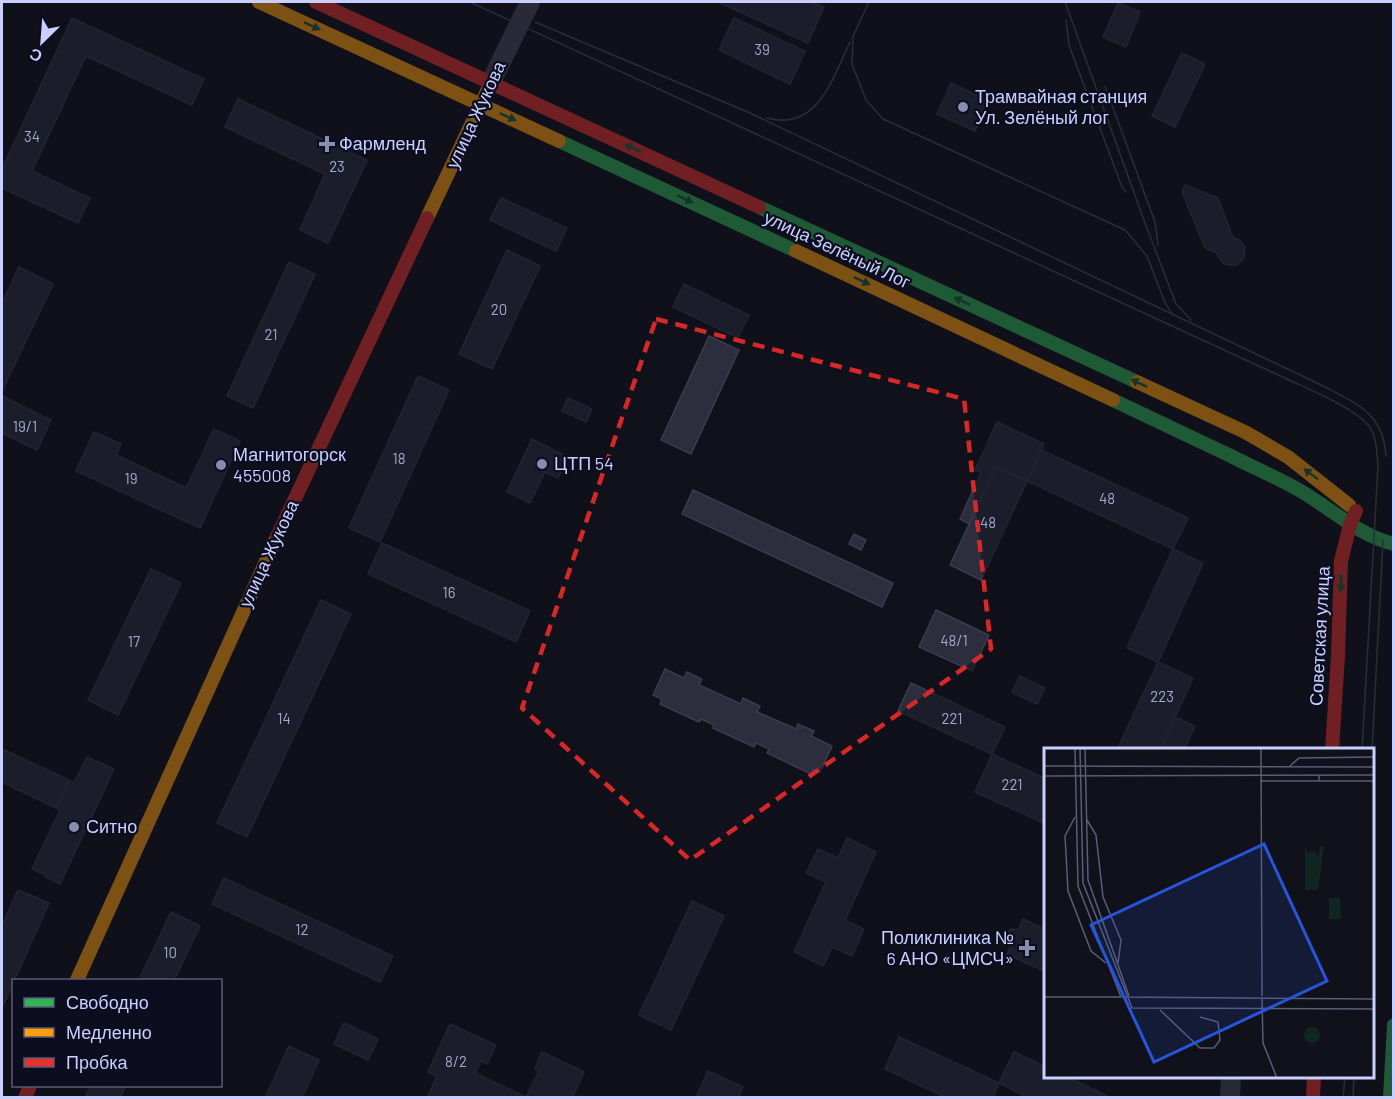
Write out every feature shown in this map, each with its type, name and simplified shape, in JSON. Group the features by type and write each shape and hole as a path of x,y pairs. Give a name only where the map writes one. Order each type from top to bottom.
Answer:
{"main road":[{"name":"улица Зелёный Лог","path":"259,2 969,331 1258,469 1299,490 1350,525 1382,541 1394,544"},
{"name":"улица Зелёный Лог","path":"316,2 1245,432 1297,463 1361,514"},
{"name":"улица Жукова","path":"78,979 270,552 491,82"},
{"name":"Советская улица","path":"1332,748 1341,561 1350,525 1361,514"},
{"path":"1390,1098 1394,1025"},
{"path":"1312,1098 1314,1078"}],"street":[{"name":"улица Жукова","path":"491,82 530,2"},
{"path":"1230,1098 1231,1078"}],"highlighted area":[{"path":"656,319 964,399 991,649 690,860 522,708"}],"building":[{"path":"718,2 811,2 824,7 808,43"},
{"path":"1118,3 1140,12 1126,47 1103,37"},
{"path":"72,18 204,79 192,105 86,56 32,171 90,198 78,223 2,188 2,169"},
{"path":"734,18 805,51 790,84 719,50"},
{"path":"1182,53 1205,64 1175,127 1152,116"},
{"name":"Трамвайная станция Ул. Зелёный лог","path":"951,83 989,101 975,131 937,114"},
{"path":"238,99 367,160 328,243 300,230 325,174 225,127"},
{"path":"1185,185 1218,198 1233,238 1240,240 1245,248 1244,257 1238,264 1233,266 1224,264 1217,253 1205,248 1182,192"},
{"path":"501,198 567,228 556,251 490,220"},
{"path":"507,250 540,266 492,369 459,354"},
{"path":"289,262 315,274 253,408 227,396"},
{"path":"19,267 53,284 2,391 2,303"},
{"path":"684,284 749,315 738,338 673,307"},
{"path":"709,336 739,350 691,454 661,440"},
{"path":"418,376 449,390 380,542 349,528"},
{"path":"2,396 51,420 37,450 2,433"},
{"path":"568,398 592,409 586,422 562,411"},
{"path":"997,422 1044,444 1027,481 996,467 969,524 960,519 981,472 975,470"},
{"path":"214,429 240,441 200,528 76,471 94,432 121,444 116,455 186,488"},
{"name":"ЦТП 54","path":"532,439 568,457 558,478 545,472 530,503 507,492"},
{"path":"1041,450 1188,518 1173,549 1027,481"},
{"path":"996,467 1027,481 981,580 950,565"},
{"path":"693,490 893,583 882,607 682,514"},
{"path":"854,534 866,540 861,550 849,544"},
{"path":"382,543 530,611 516,642 368,574"},
{"path":"1173,549 1203,563 1158,662 1127,648"},
{"path":"151,569 181,583 118,715 88,700"},
{"path":"321,600 351,614 247,837 217,823"},
{"path":"936,610 989,635 972,671 919,647"},
{"path":"1158,662 1193,678 1161,748 1118,748"},
{"path":"665,669 684,678 687,672 702,679 699,685 741,704 743,698 760,706 757,712 796,729 798,724 814,731 811,736 832,746 820,772 813,769 811,774 767,753 769,749 756,743 754,747 713,728 714,725 701,719 699,722 660,704 662,699 653,695"},
{"path":"1020,676 1045,688 1037,704 1012,692"},
{"path":"911,683 1005,727 992,754 898,711"},
{"path":"1175,717 1195,726 1185,748 1161,748"},
{"path":"2,749 69,780 56,808 2,782"},
{"path":"992,754 1044,778 1044,823 975,792"},
{"path":"87,757 114,769 60,884 32,869 60,810 56,808 69,780 74,783"},
{"path":"847,838 876,852 845,920 864,929 852,956 832,947 823,966 794,952 826,882 806,873 818,849 838,858"},
{"path":"224,878 393,956 380,982 212,904"},
{"path":"18,890 49,903 15,979 12,979 12,986 2,1008 2,926"},
{"path":"692,901 724,916 671,1030 639,1015"},
{"path":"171,912 200,926 174,979 139,979"},
{"name":"Поликлиника № 6 АНО «ЦМСЧ»","path":"1023,919 1044,929 1044,971 1007,954 1012,943 1007,933 1011,929 1018,930"},
{"path":"344,1023 378,1039 368,1060 334,1044"},
{"path":"450,1024 496,1045 487,1064 481,1061 475,1073 526,1097 539,1071 535,1069 542,1052 584,1072 572,1098 427,1098 437,1076 428,1072"},
{"path":"899,1037 999,1083 993,1098 947,1098 885,1069"},
{"path":"289,1046 319,1060 302,1098 265,1098"},
{"path":"1014,1052 1044,1066 1044,1078 1070,1078 1111,1098 1029,1098 999,1083"},
{"path":"708,1071 743,1087 738,1098 696,1098"},
{"path":"90,1087 125,1087 120,1098 85,1098"}],"tram line":[{"path":"470,2 1320,394 1345,407 1365,422 1374,438 1378,466 1362,748"},
{"path":"869,2 853,36 852,64 866,100 883,119 1125,230 1147,256 1165,303 1173,315"},
{"path":"1065,2 1176,304 1191,320"},
{"path":"1066,20 1069,45 1122,187 1126,192"},
{"path":"535,22 750,113 1319,384 1355,403 1373,418 1384,441 1386,456"},
{"path":"767,118 785,120 799,117 811,109 830,85 850,42"},
{"path":"1105,86 1155,222 1158,245"},
{"path":"1372,748 1383,540"},
{"path":"1343,1098 1345,1078"},
{"path":"1353,1098 1354,1078"}],"traffic: fast":[{"path":"559,141 796,251"},
{"path":"759,207 1137,382"},
{"path":"1113,400 1282,481 1311,497 1356,528 1394,544"},
{"path":"1390,1098 1394,1025"}],"traffic: slow":[{"path":"259,2 559,141"},
{"path":"427,218 488,89"},
{"path":"796,251 1113,400"},
{"path":"1137,382 1245,432 1288,457 1349,505"},
{"path":"77,979 277,537"}],"traffic: jam":[{"path":"316,2 759,207"},
{"path":"277,537 427,218"},
{"path":"1332,748 1341,561 1356,511"},
{"path":"1313,1098 1314,1078"},
{"path":"25,1098 30,1087"}],"place":[{"name":"Трамвайная станция Ул. Зелёный лог","path":"963,107"},
{"name":"Фармленд","path":"327,144"},
{"name":"ЦТП 54","path":"542,464"},
{"name":"Магнитогорск 455008","path":"221,465"},
{"name":"Ситно","path":"74,827"},
{"name":"Поликлиника № 6 АНО «ЦМСЧ»","path":"1027,948"}]}
